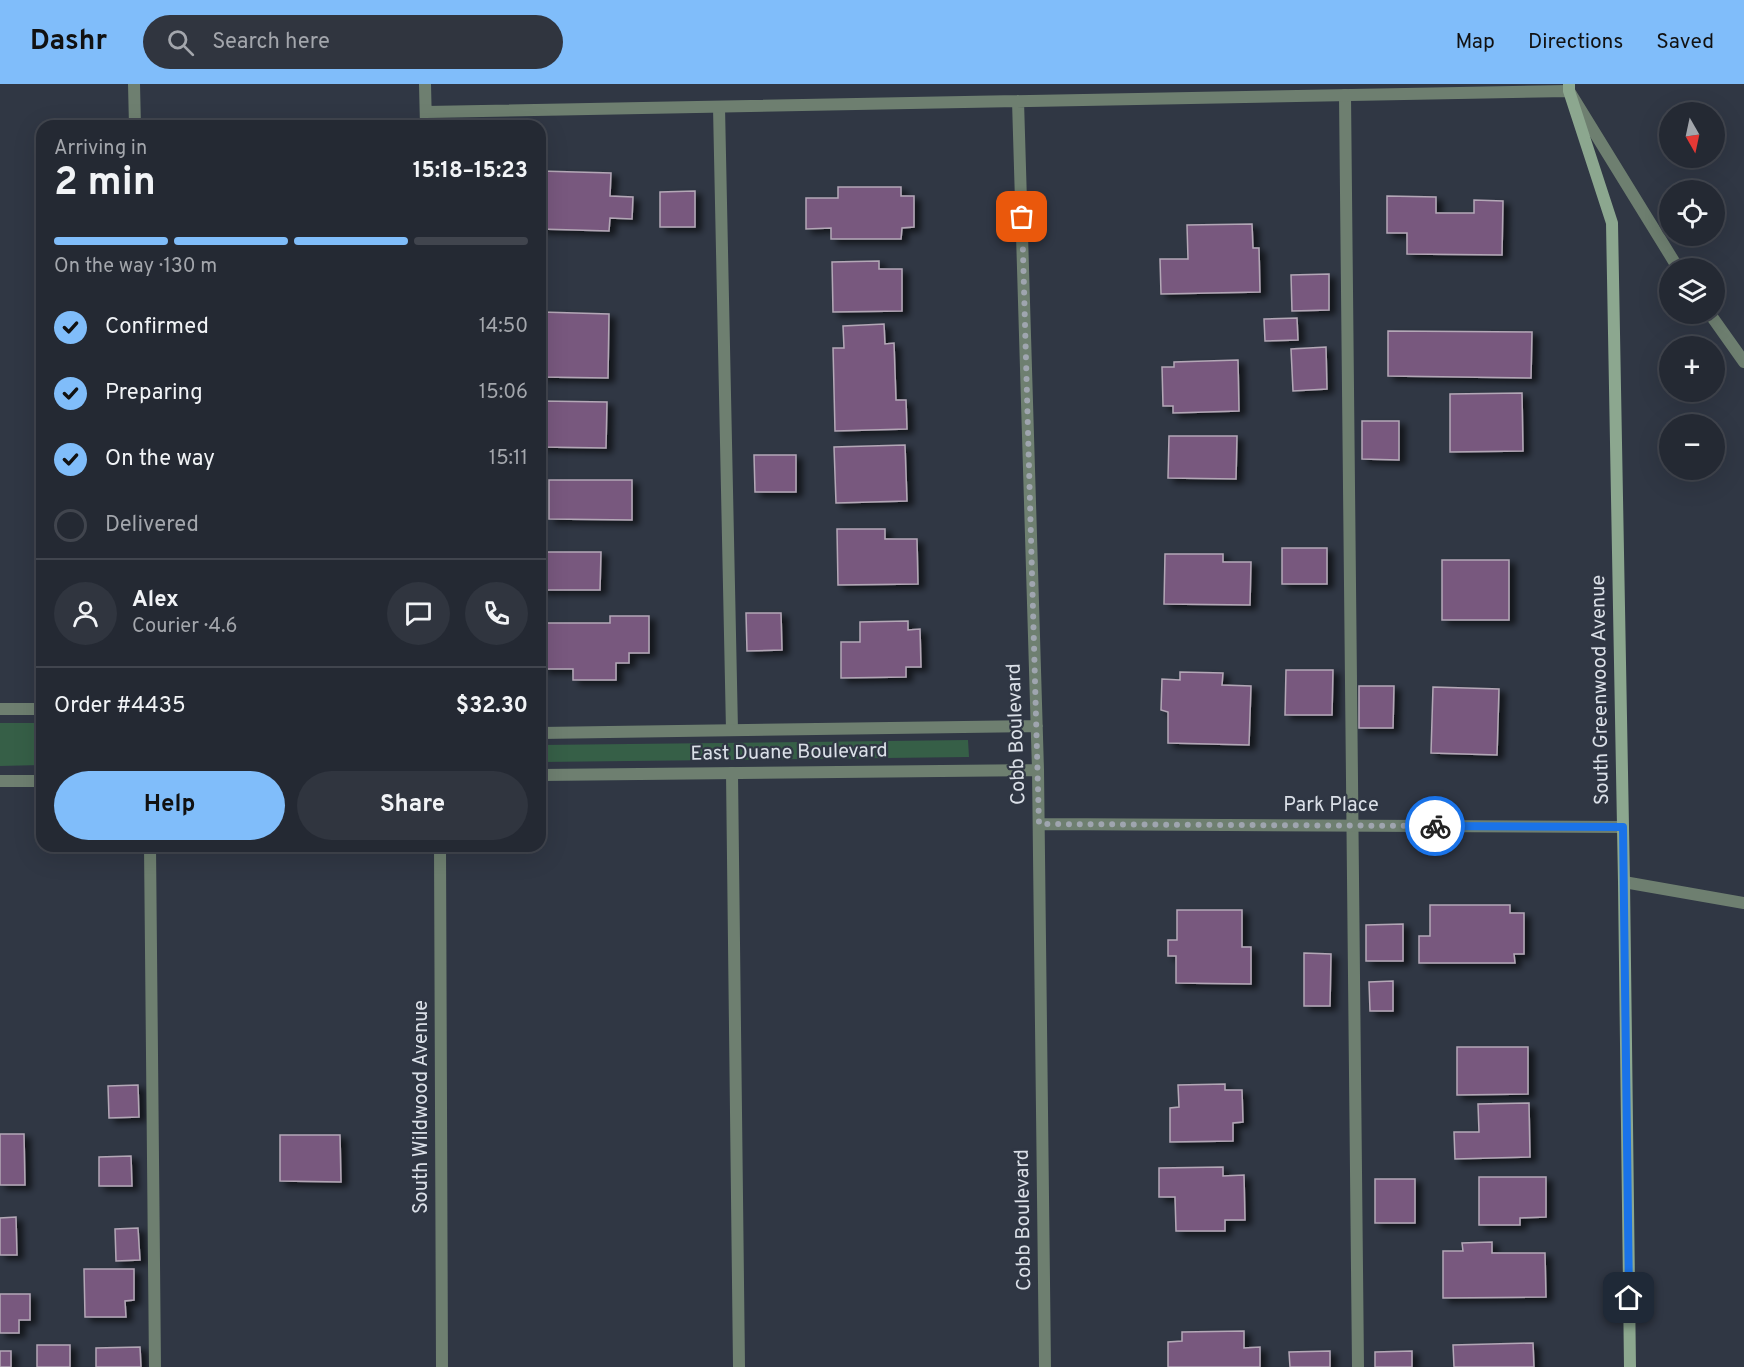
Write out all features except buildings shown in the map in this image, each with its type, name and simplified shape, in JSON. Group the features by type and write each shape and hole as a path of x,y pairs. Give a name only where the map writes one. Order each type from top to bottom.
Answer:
{"street":[{"path":"134,84 135,120"},
{"path":"425,84 426,120"},
{"path":"426,112 1345,95 1569,88 1672,258"},
{"name":"South Greenwood Avenue","path":"1569,88 1612,223 1630,1367"},
{"path":"1345,95 1358,1367"},
{"name":"Cobb Boulevard","path":"1018,101 1038,770 1045,1367"},
{"path":"719,107 732,730"},
{"path":"1717,324 1744,362"},
{"path":"0,709 36,709"},
{"name":"East Duane Boulevard","path":"546,733 1037,726"},
{"name":"East Duane Boulevard","path":"546,775 1038,770"},
{"path":"732,773 739,1367"},
{"path":"0,781 36,781"},
{"name":"Park Place","path":"1039,824 1623,827"},
{"path":"150,852 155,1367"},
{"name":"South Wildwood Avenue","path":"440,852 442,1367"},
{"path":"1624,882 1744,903"}],"green space":[{"path":"0,723 36,723 36,765 0,766"},
{"path":"968,740 969,757 546,762 546,745"}],"way so far":[{"path":"1022,217 1039,824 1435,826"}],"route":[{"path":"1435,826 1623,827 1629,1298"}]}
